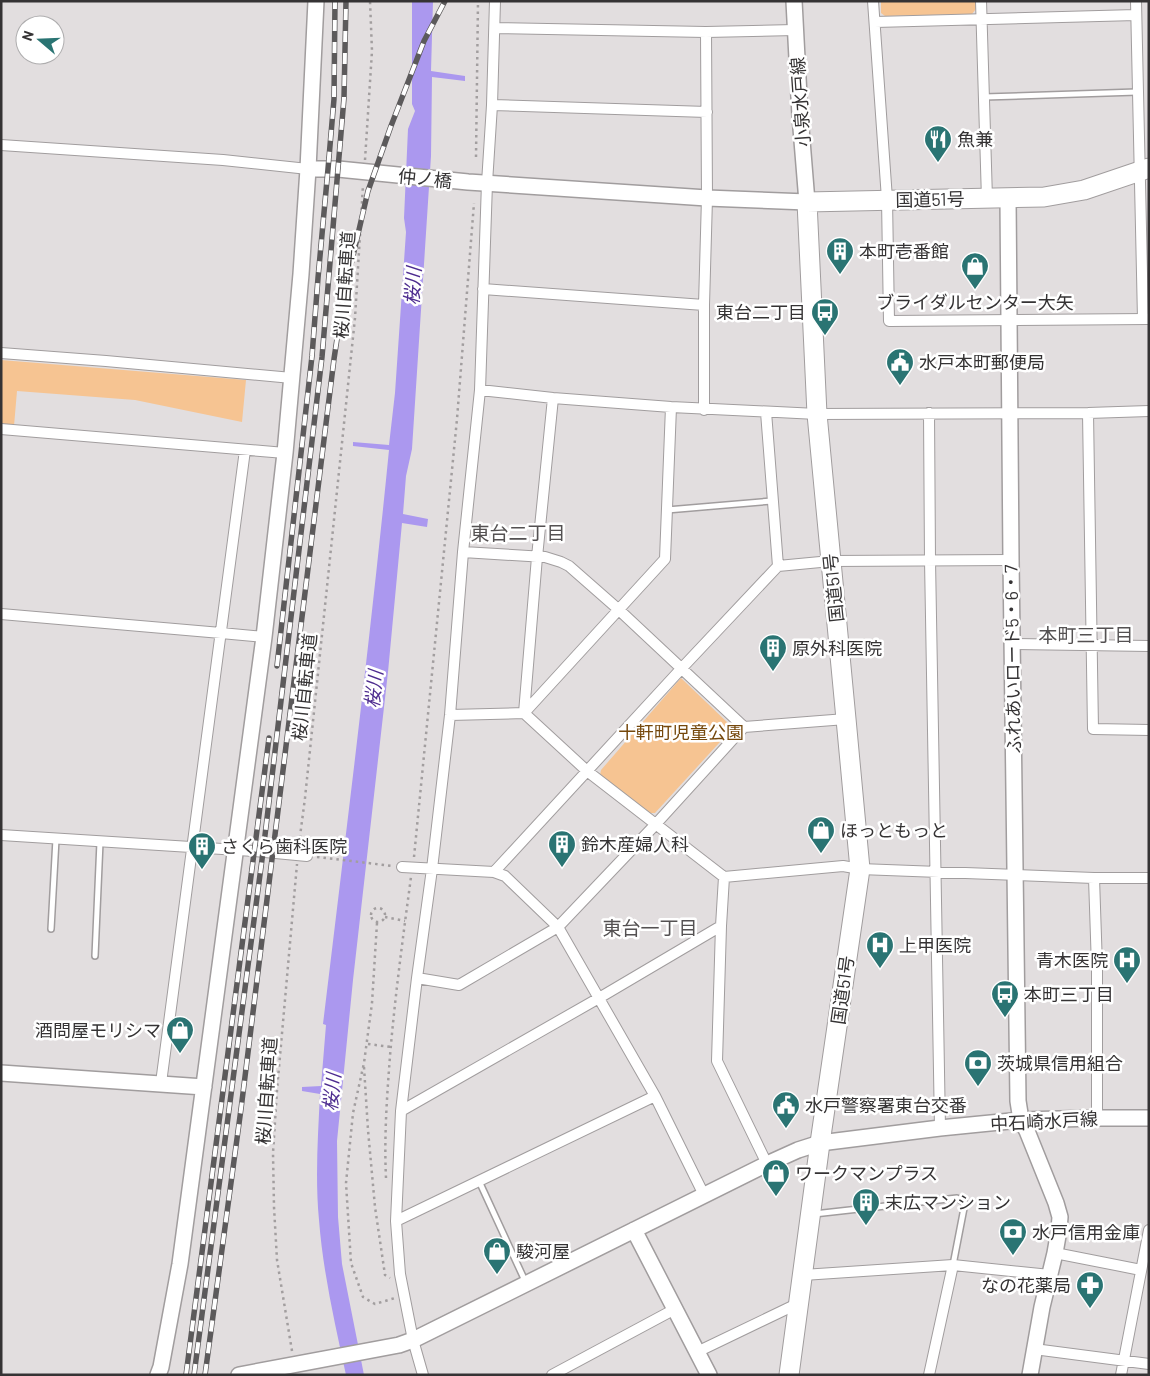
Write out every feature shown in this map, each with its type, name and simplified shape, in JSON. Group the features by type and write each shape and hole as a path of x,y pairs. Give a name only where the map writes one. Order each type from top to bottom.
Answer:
{"highway":[{"name":"国道51号","path":"790,1375 820,1143 860,869 817,414 807,202 1044,197 1084,190 1144,170"}],"street":[{"path":"158,1375 180,1264 264,638 285,453 302,264 316,1"},
{"path":"423,1375 406,1342 400,1274 396,1221 401,1111 450,715 480,390 483,289 477,183 492,105 495,1"},
{"name":"小泉水戸線","path":"794,1 807,202"},
{"path":"873,1 887,200 889,321 1146,319 1144,170 1138,92 1136,1"},
{"path":"981,1 987,198"},
{"path":"875,22 1136,15"},
{"path":"495,28 706,32 795,30"},
{"path":"704,410 707,198 706,32"},
{"path":"492,105 707,112"},
{"path":"1,145 214,160 308,169"},
{"name":"仲ノ橋","path":"308,169 338,169 477,183 707,198 807,202"},
{"name":"ふれあいロード5・6・7","path":"1008,198 1018,1101 1021,1120 1027,1130 1060,1217 1055,1253 1042,1307 1030,1375"},
{"path":"483,289 704,305"},
{"path":"1,353 292,378"},
{"path":"480,390 704,410 817,414 1149,411"},
{"path":"524,713 553,398"},
{"path":"524,713 665,559 671,407"},
{"path":"766,412 778,566"},
{"path":"929,413 940,1128"},
{"path":"1088,413 1093,729 1149,730"},
{"path":"1,428 285,453"},
{"path":"162,1083 245,450"},
{"path":"464,552 545,557 569,566 744,727"},
{"path":"494,872 778,566 831,561 1011,560"},
{"path":"1,614 264,638"},
{"path":"1012,644 1149,646"},
{"path":"450,715 524,713 587,771 724,877 843,866 860,869 935,872 1094,878 1149,878"},
{"path":"417,978 459,985 558,927 655,825 744,727 846,719"},
{"path":"1,835 302,855"},
{"path":"407,867 494,872 505,876 558,927 655,1096 704,1195"},
{"path":"724,877 720,926 717,1062 767,1164"},
{"path":"1094,878 1097,967 1097,1118"},
{"path":"401,1111 600,998 720,926"},
{"path":"1,1074 204,1087"},
{"path":"396,1221 655,1096"},
{"name":"中石崎水戸線","path":"239,1375 294,1367 406,1342 767,1164 798,1150 820,1143 1021,1120 1149,1118"},
{"path":"634,1230 697,1352 705,1373"},
{"path":"1121,1375 1149,1230"},
{"path":"1055,1253 1141,1270"},
{"path":"803,1275 953,1265 1050,1275"},
{"path":"930,1375 953,1265"},
{"path":"697,1352 800,1302"},
{"path":"552,1375 674,1309"},
{"path":"1034,1349 1149,1364"}],"lane":[{"path":"984,97 1138,92"},
{"path":"667,510 772,501"},
{"path":"51,929 56,838"},
{"path":"95,956 100,841"},
{"path":"479,1181 527,1284"},
{"path":"811,1215 956,1198 964,1203 953,1265"}],"path":[{"name":"桜川自転車道","path":"294,1367 277,1260 274,1153 277,1090 355,318 372,51 370,1"},
{"path":"476,158 478,1"},
{"path":"386,1177 386,1111 397,980 405,921 407,867 457,419 477,183"},
{"path":"302,855 407,867"},
{"path":"377,923 372,920 371,914 374,910 379,908 384,911 385,917"},
{"path":"385,917 405,921"},
{"path":"377,923 385,917"},
{"path":"377,923 372,1003 364,1064 353,1113 346,1183 351,1263 362,1297 375,1304 396,1298 395,1293"},
{"path":"367,1044 391,1047"},
{"path":"364,1064 375,1207 385,1275 390,1278"},
{"path":"390,1269 392,1283"}],"green space":[{"path":"881,1 976,1 976,9 972,14 885,16 881,13"},
{"path":"1,360 246,380 242,422 135,400 17,391 14,426 1,424"},
{"name":"十軒町児童公園","path":"681,678 729,724 730,731 655,813 650,813 600,775 601,770"}],"water":[{"name":"桜川","path":"412,1 433,1 431,71 465,76 465,81 432,77 431,156 412,449 406,476 403,514 428,519 427,527 402,523 388,672 337,1141 338,1217 342,1264 364,1375 346,1375 326,1278 319,1220 317,1172 320,1094 302,1091 302,1087 321,1086 326,1025 323,1024 382,522 389,450 353,446 353,442 389,445 395,393 406,232 404,218 408,129 415,111 412,104"}],"railway":[{"path":"277,666 312,356 334,99 335,1"},
{"path":"194,1375 263,852 322,357 344,98 346,1"},
{"path":"205,1375 241,1109 343,299 368,191 424,41 445,1"},
{"path":"186,1375 269,738"}],"place":[{"name":"魚兼","path":"938,163"},
{"name":"本町壱番館","path":"840,275"},
{"name":"ブライダルセンター大矢","path":"975,290"},
{"name":"東台二丁目","path":"825,336"},
{"name":"水戸本町郵便局","path":"900,386"},
{"name":"原外科医院","path":"773,672"},
{"name":"ほっともっと","path":"821,854"},
{"name":"鈴木産婦人科","path":"562,868"},
{"name":"さくら歯科医院","path":"202,870"},
{"name":"上甲医院","path":"880,969"},
{"name":"青木医院","path":"1127,984"},
{"name":"本町三丁目","path":"1005,1018"},
{"name":"酒問屋モリシマ","path":"180,1054"},
{"name":"茨城県信用組合","path":"978,1087"},
{"name":"水戸警察署東台交番","path":"786,1129"},
{"name":"ワークマンプラス","path":"776,1197"},
{"name":"末広マンション","path":"866,1226"},
{"name":"水戸信用金庫","path":"1013,1256"},
{"name":"駿河屋","path":"497,1275"},
{"name":"なの花薬局","path":"1090,1309"}],"district":[{"name":"東台二丁目","path":"518,532"},
{"name":"本町三丁目","path":"1086,634"},
{"name":"東台一丁目","path":"650,927"}]}
